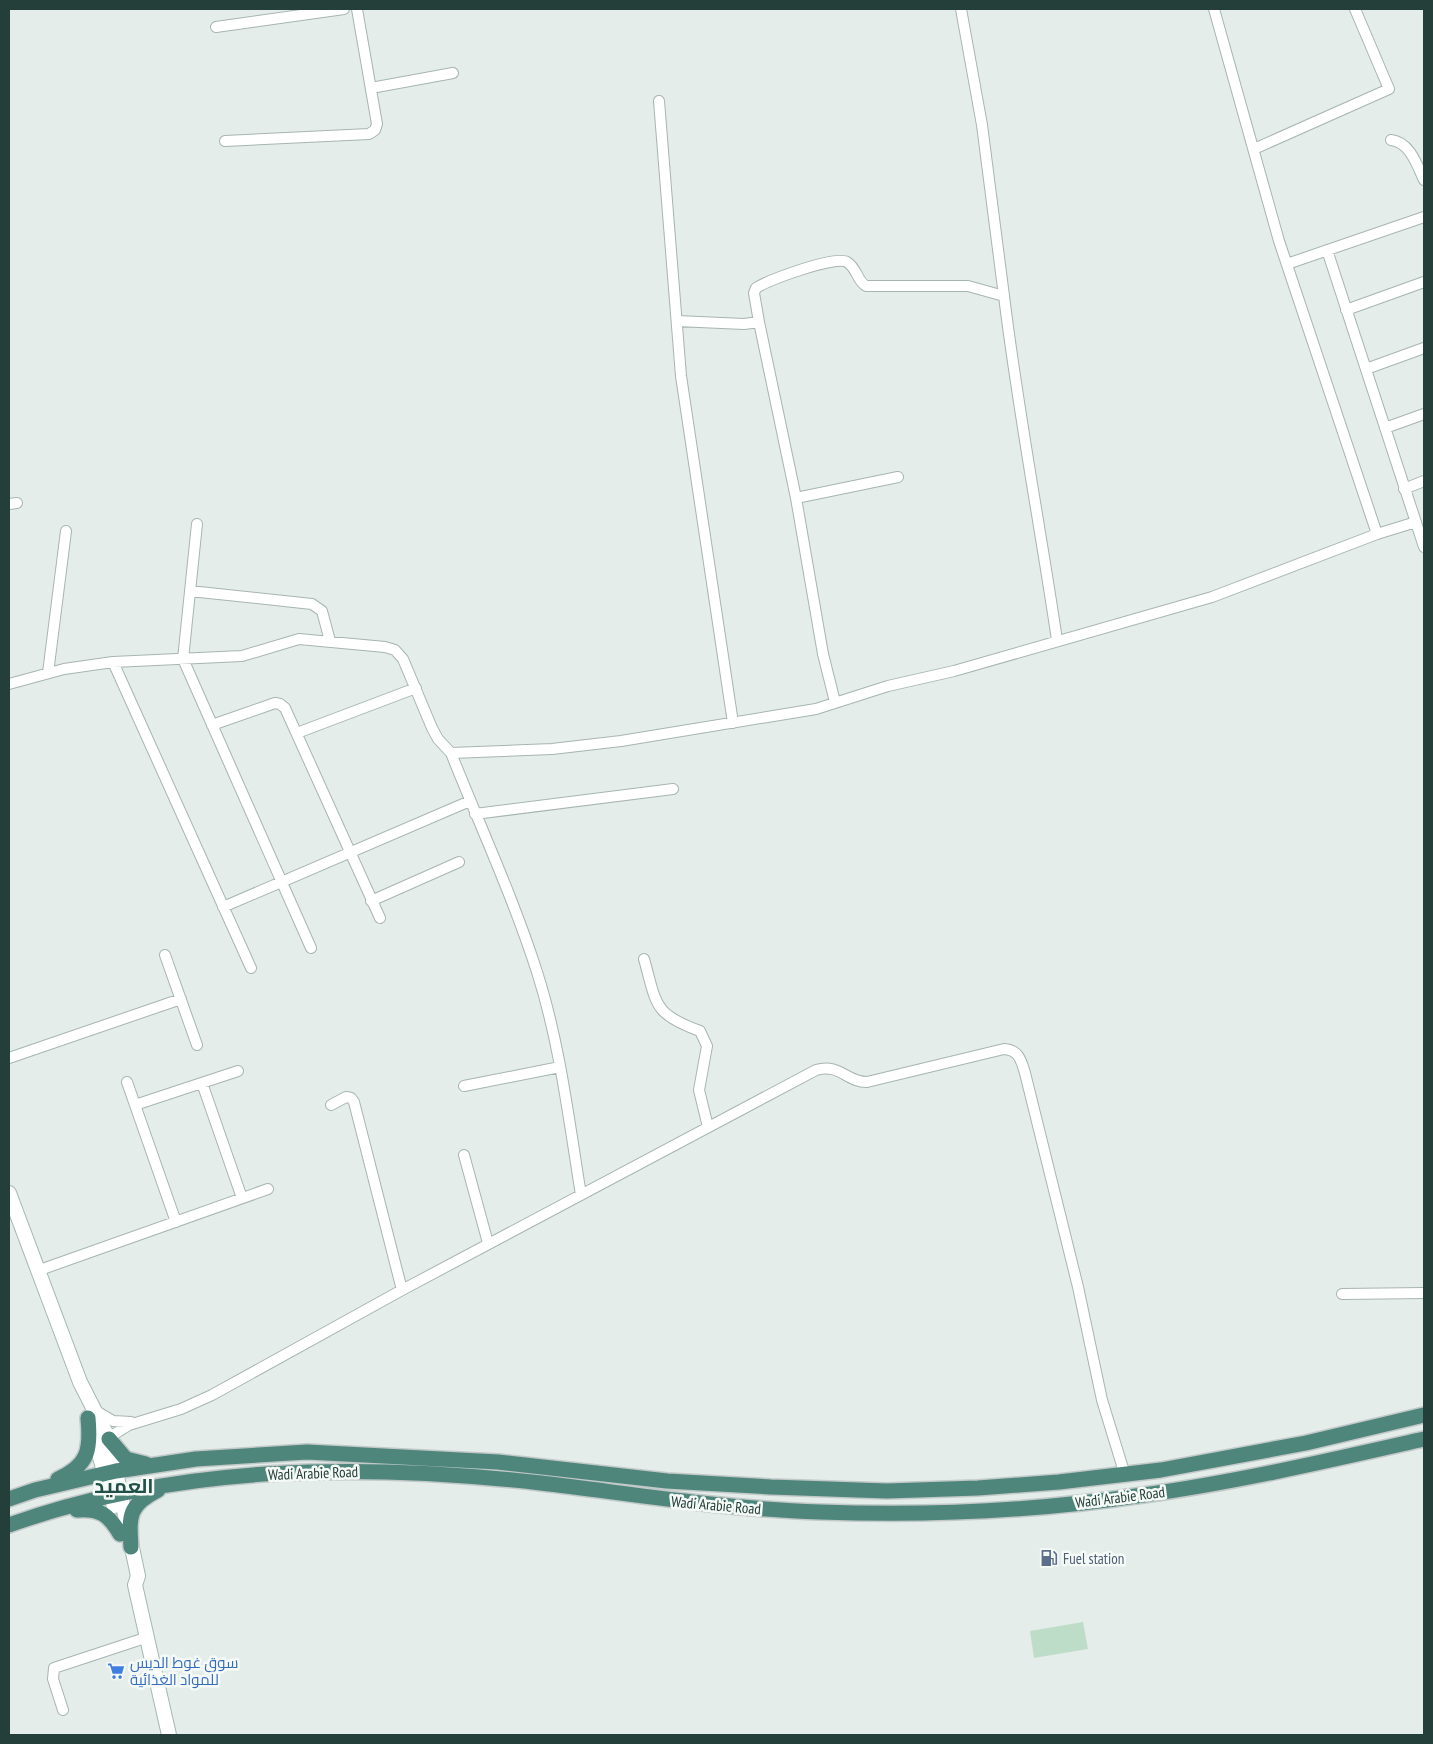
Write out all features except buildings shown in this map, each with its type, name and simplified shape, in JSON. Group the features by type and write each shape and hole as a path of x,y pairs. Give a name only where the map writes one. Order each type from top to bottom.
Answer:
{"highway":[{"path":"35,1490 71,1473 81,1464 89,1446 91,1413"},
{"name":"Wadi Arabie Road","path":"9,1499 35,1490 157,1465 196,1459 307,1452 498,1462 667,1481 849,1491 988,1487 1125,1475 1306,1443 1424,1415"},
{"path":"109,1438 126,1459 137,1463 157,1465"},
{"name":"Wadi Arabie Road","path":"9,1525 45,1512 115,1494 169,1484 285,1473 399,1472 541,1483 661,1500 771,1509 821,1512 950,1512 1143,1495 1258,1476 1424,1438"},
{"path":"131,1547 130,1518 136,1504 142,1498 169,1484"},
{"path":"45,1512 96,1510 110,1518 120,1534"}],"main road":[{"path":"9,1193 80,1382 111,1473"},
{"path":"91,1413 109,1438 111,1473 129,1578 135,1585 170,1735"},
{"path":"115,1494 138,1576 135,1585"}],"street":[{"path":"216,27 344,9"},
{"path":"225,141 368,134 375,130 377,124 357,9"},
{"path":"961,9 986,153 1014,375 1035,488 1057,640"},
{"path":"1214,9 1287,264 1377,534"},
{"path":"1254,149 1389,89 1354,9"},
{"path":"371,88 452,73"},
{"path":"659,101 681,376 733,723"},
{"path":"1392,140 1403,143 1424,180"},
{"path":"1287,264 1424,217"},
{"path":"1327,250 1424,546"},
{"path":"835,702 823,654 796,498 754,293 756,288 820,264 840,260 850,264 866,286 968,286 1004,296"},
{"path":"1346,310 1424,282"},
{"path":"677,322 744,324 760,322"},
{"path":"1366,369 1424,348"},
{"path":"1385,428 1424,414"},
{"path":"796,498 898,477"},
{"path":"1404,489 1424,481"},
{"path":"450,753 552,749 621,741 796,714 888,686 954,671 1212,597 1377,534 1416,522"},
{"path":"197,524 183,659 311,948"},
{"path":"48,673 66,531"},
{"path":"190,591 312,604 322,611 330,641"},
{"path":"9,684 48,673 113,662 242,656 298,639 330,641 395,650 403,659 438,739 450,753 538,973 560,1067 581,1195"},
{"path":"113,662 251,968"},
{"path":"297,733 416,688"},
{"path":"212,725 274,703 280,704 285,708 380,918"},
{"path":"475,814 673,789"},
{"path":"223,907 470,801"},
{"path":"371,901 459,862"},
{"path":"165,954 197,1045"},
{"path":"644,959 655,1000 666,1016 700,1031 707,1046 699,1090 708,1127"},
{"path":"9,1058 181,999"},
{"path":"109,1438 121,1428 181,1409 212,1395 488,1243 816,1070 826,1067 836,1069 856,1081 867,1082 1004,1049 1012,1050 1019,1055 1078,1287 1102,1400 1125,1475"},
{"path":"464,1086 560,1067"},
{"path":"135,1105 238,1070"},
{"path":"127,1082 176,1222"},
{"path":"202,1083 242,1198"},
{"path":"331,1105 346,1097 351,1098 354,1102 402,1290"},
{"path":"464,1155 488,1243"},
{"path":"38,1271 268,1189"},
{"path":"1342,1294 1424,1294"},
{"path":"91,1413 113,1421 137,1422"},
{"path":"62,1710 52,1678 54,1668 148,1637"}],"green space":[{"path":"1083,1622 1088,1649 1034,1658 1030,1631"}],"place":[{"name":"Fuel station","path":"1049,1558"},
{"name":"سوق غوط الديس للمواد الغذائية","path":"116,1671"}],"district":[{"name":"العميد","path":"124,1486"}]}
